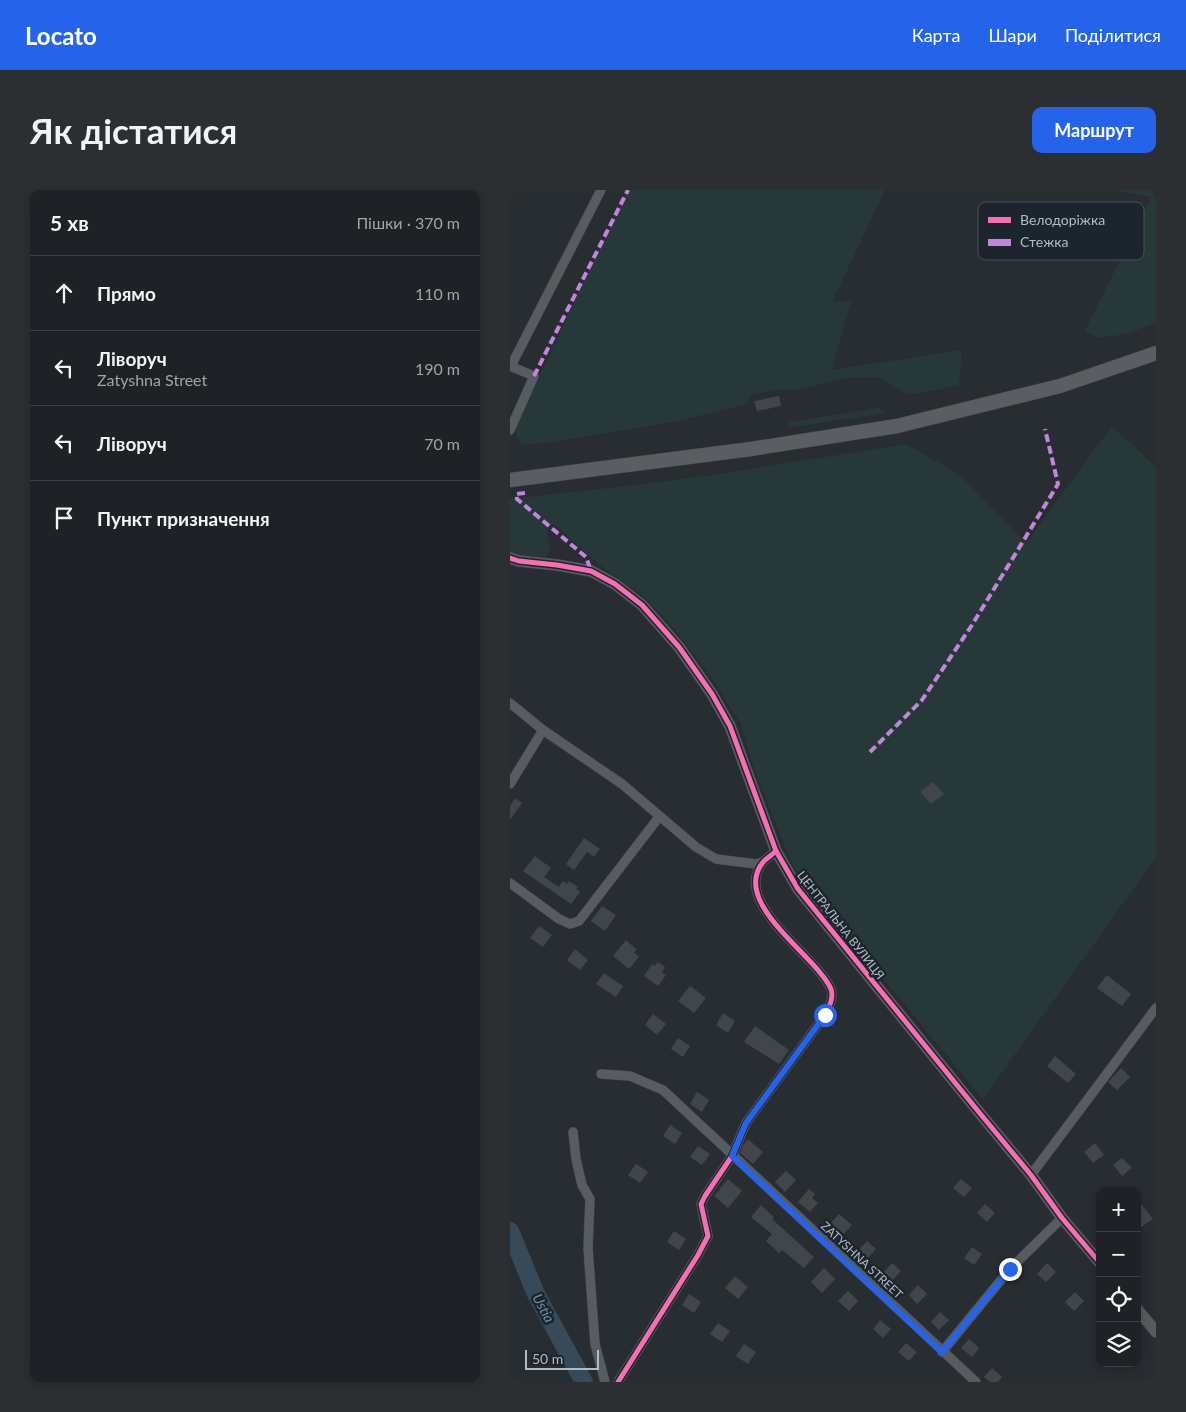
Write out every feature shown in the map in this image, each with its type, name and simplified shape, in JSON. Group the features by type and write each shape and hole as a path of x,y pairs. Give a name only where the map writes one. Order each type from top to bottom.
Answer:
{"highway":[{"path":"510,480 751,449 896,426 1060,386 1156,353"}],"street":[{"path":"510,430 534,376 510,366 601,190"},
{"name":"ЦЕНТРАЛЬНА ВУЛИЦЯ","path":"515,560 591,571 615,584 642,605 679,647 712,694 730,726 776,852 798,889 1031,1175 1062,1218 1096,1258"},
{"path":"510,703 543,730 622,784 696,847 716,859 756,864 763,862 776,852"},
{"path":"510,784 543,730"},
{"path":"510,883 559,919 570,924 579,921 659,817"},
{"path":"618,1382 708,1236 701,1204 705,1196 732,1156 746,1123 825,1015 831,1002 831,990 818,970 778,928 761,902 756,890 756,877 763,862"},
{"path":"1031,1175 1155,1014"},
{"name":"ZATYSHNA STREET","path":"601,1074 630,1076 663,1090 976,1382"},
{"path":"572,1132 582,1185 590,1199 588,1248 595,1344 605,1382"},
{"path":"942,1352 1010,1269 1062,1218"},
{"path":"1141,1314 1156,1332"}],"green space":[{"path":"627,190 885,190 832,302 851,302 831,370 962,350 959,385 916,394 907,394 879,377 851,377 802,389 779,389 751,395 748,404 669,423 520,445 515,429"},
{"path":"1113,190 1156,190 1156,323 1125,334 1099,338 1085,331 1120,260 1144,260 1144,211 1151,197"},
{"path":"880,408 885,413 786,428 790,422"},
{"path":"1112,426 1156,467 1156,857 983,1099 813,894 790,860 753,766 741,724 711,677 673,627 642,595 601,566 554,524 547,528 550,551 546,557 510,552 510,499 720,474 906,444 960,475 1026,543"}],"building":[{"path":"779,396 781,406 757,411 754,401"},
{"path":"933,782 944,794 931,804 920,792"},
{"path":"515,798 522,803 510,820 510,806"},
{"path":"584,838 600,849 594,857 587,852 574,870 566,864"},
{"path":"535,856 551,868 544,877 559,887 563,881 567,884 569,881 578,887 576,889 580,892 571,904 523,871"},
{"path":"602,906 616,915 605,931 591,921"},
{"path":"539,926 552,935 543,947 530,938"},
{"path":"626,940 637,950 634,952 639,957 629,969 613,956"},
{"path":"575,949 588,960 580,970 567,960"},
{"path":"658,962 665,967 662,972 666,975 658,986 644,976 652,964 654,966"},
{"path":"604,973 623,986 616,997 596,984"},
{"path":"1107,975 1131,994 1122,1006 1097,988"},
{"path":"690,986 706,998 694,1013 678,1001"},
{"path":"723,1013 735,1021 728,1033 716,1025"},
{"path":"653,1014 666,1024 657,1035 645,1025"},
{"path":"755,1026 789,1050 779,1064 744,1042"},
{"path":"678,1038 690,1046 683,1057 671,1049"},
{"path":"1055,1056 1076,1074 1068,1083 1047,1066"},
{"path":"1121,1068 1130,1077 1117,1090 1108,1082"},
{"path":"697,1092 709,1100 702,1112 690,1104"},
{"path":"670,1125 682,1133 675,1144 663,1136"},
{"path":"748,1139 763,1152 753,1164 740,1153"},
{"path":"1095,1143 1104,1155 1093,1163 1084,1152"},
{"path":"698,1146 710,1154 702,1165 690,1157"},
{"path":"1122,1158 1132,1168 1122,1176 1113,1165"},
{"path":"636,1164 648,1172 640,1183 628,1175"},
{"path":"786,1171 796,1180 785,1192 775,1182"},
{"path":"728,1179 742,1191 728,1208 714,1196"},
{"path":"961,1179 972,1188 964,1197 953,1188"},
{"path":"809,1189 815,1194 812,1198 818,1203 810,1212 798,1202"},
{"path":"985,1204 995,1213 987,1222 977,1213"},
{"path":"761,1205 774,1217 772,1219 814,1257 804,1268 782,1250 779,1253 766,1241 772,1234 751,1217"},
{"path":"1141,1206 1153,1219 1141,1227"},
{"path":"839,1214 852,1225 839,1239 826,1228"},
{"path":"674,1231 686,1239 679,1250 667,1242"},
{"path":"867,1241 876,1249 867,1259 858,1251"},
{"path":"972,1247 982,1254 974,1265 964,1258"},
{"path":"892,1263 901,1271 891,1282 883,1273"},
{"path":"1047,1263 1056,1272 1046,1282 1037,1274"},
{"path":"824,1268 835,1279 822,1293 811,1282"},
{"path":"735,1276 748,1287 738,1299 725,1288"},
{"path":"918,1285 927,1294 917,1304 909,1295"},
{"path":"848,1291 858,1301 849,1311 838,1301"},
{"path":"1075,1292 1084,1301 1074,1311 1065,1302"},
{"path":"689,1294 701,1302 694,1313 682,1305"},
{"path":"940,1312 949,1320 939,1330 931,1322"},
{"path":"880,1320 891,1329 883,1338 873,1329"},
{"path":"718,1323 730,1331 722,1342 710,1334"},
{"path":"969,1339 979,1348 972,1357 961,1348"},
{"path":"906,1343 917,1352 909,1361 898,1352"},
{"path":"744,1344 756,1352 748,1364 736,1356"},
{"path":"992,1368 1002,1377 998,1382 990,1382 984,1377"}],"waterway":[{"name":"Ustia","path":"510,1231 536,1294 584,1382"}],"marked path":[{"path":"534,376 628,190"},
{"path":"870,752 922,700 972,625 1058,484 1045,429"},
{"path":"525,493 516,494 517,499 586,557 591,571"}],"cycle path":[{"path":"510,558 519,561 591,571 615,584 642,605 679,647 712,694 730,726 776,851 798,889 1031,1175 1062,1218 1096,1258"},
{"path":"618,1382 708,1236 701,1204 705,1196 732,1156 746,1123 825,1015 831,1002 831,989 823,976 779,928 766,911 757,894 756,877 764,861 776,851"}],"route":[{"path":"825,1015 746,1123 732,1156 942,1352 1010,1269"}]}
